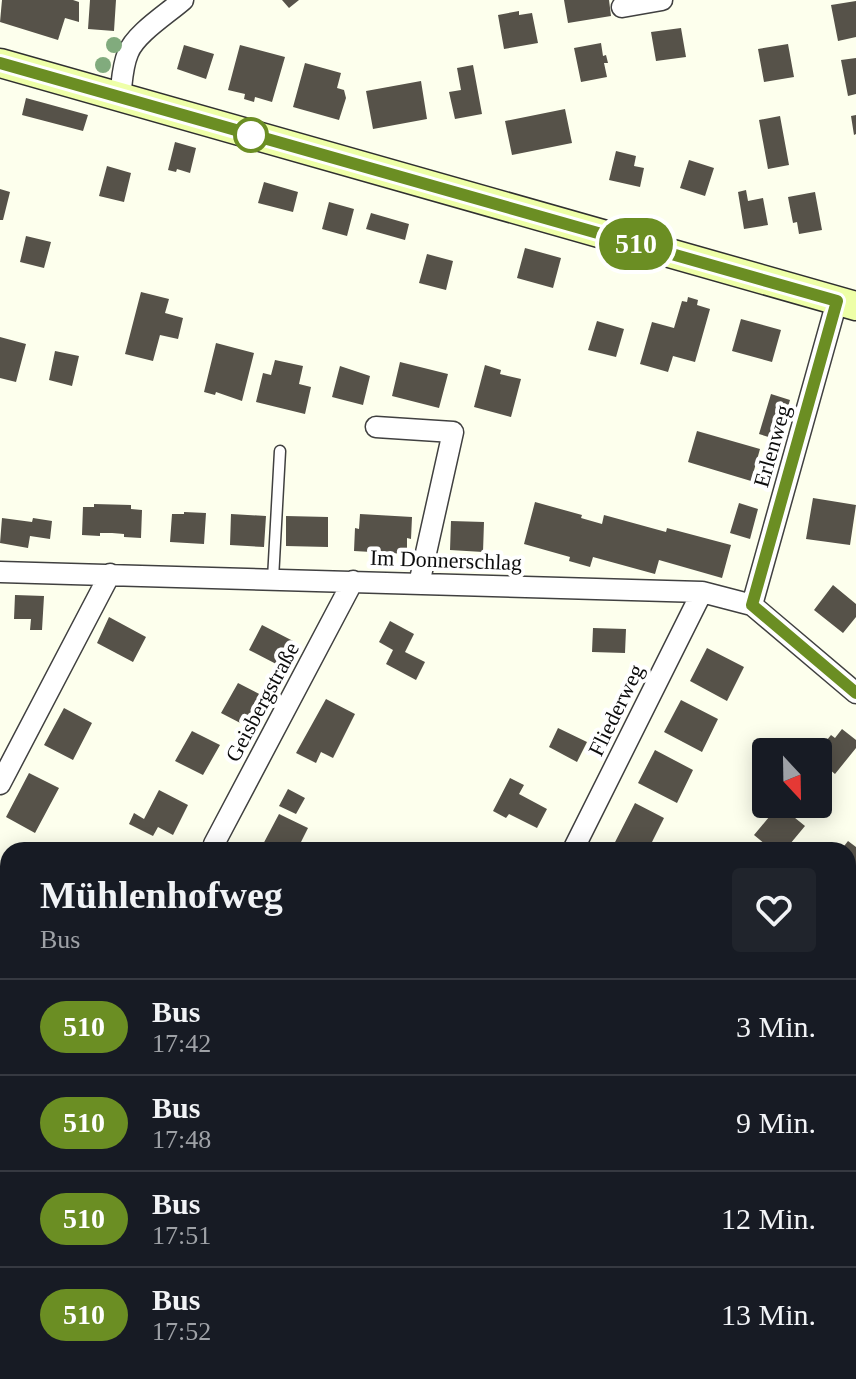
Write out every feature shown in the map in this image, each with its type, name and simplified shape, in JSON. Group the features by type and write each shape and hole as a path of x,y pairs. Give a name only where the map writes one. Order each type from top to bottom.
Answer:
{"street":[{"path":"120,97 123,69 133,43 183,0"},
{"path":"622,7 662,0"},
{"path":"0,63 847,303"},
{"name":"Erlenweg","path":"752,605 847,303"},
{"path":"376,427 463,432 419,584"},
{"name":"Im Donnerschlag","path":"0,572 702,592 752,605 856,693"},
{"path":"0,784 110,574"},
{"name":"Geisbergstraße","path":"215,842 353,581"},
{"name":"Fliederweg","path":"577,842 702,592"}],"lane":[{"path":"273,579 280,451"}],"building":[{"path":"2,0 73,0 79,2 79,22 65,18 58,40 0,22"},
{"path":"90,0 116,0 114,31 88,29"},
{"path":"282,0 299,0 289,8"},
{"path":"564,0 609,0 611,16 568,23"},
{"path":"856,1 856,37 838,41 831,5"},
{"path":"519,11 519,15 532,13 538,43 504,49 498,15"},
{"path":"681,28 686,57 656,61 651,32"},
{"path":"601,43 603,56 606,55 608,63 604,63 607,77 581,82 574,48"},
{"path":"788,44 794,77 764,82 758,49"},
{"path":"184,45 214,54 206,79 177,69"},
{"path":"240,45 285,57 272,102 255,97 254,102 244,99 245,94 228,90"},
{"path":"856,58 856,94 848,96 841,60"},
{"path":"305,63 341,73 337,88 344,90 346,98 339,120 293,107"},
{"path":"473,65 482,114 455,119 449,92 461,90 457,68"},
{"path":"421,81 427,119 373,129 366,91"},
{"path":"26,98 88,115 83,131 22,115"},
{"path":"565,109 572,143 512,155 505,121"},
{"path":"856,115 856,134 854,135 851,116"},
{"path":"780,116 789,165 768,169 759,120"},
{"path":"175,142 196,148 190,173 168,170"},
{"path":"616,151 636,156 634,166 644,168 640,187 609,180"},
{"path":"689,160 714,168 705,196 680,188"},
{"path":"107,166 131,173 124,202 99,196"},
{"path":"264,182 298,192 293,212 258,203"},
{"path":"0,189 10,192 3,220 0,220"},
{"path":"746,190 748,201 763,198 768,225 744,229 738,192"},
{"path":"815,192 822,230 799,234 797,222 793,223 788,197"},
{"path":"329,202 354,209 347,236 322,229"},
{"path":"371,213 409,224 405,240 366,229"},
{"path":"26,236 51,242 44,268 20,262"},
{"path":"525,248 561,258 553,288 517,278"},
{"path":"427,254 453,261 446,290 419,283"},
{"path":"141,292 169,299 165,313 183,318 178,339 160,335 153,361 125,354"},
{"path":"688,297 698,300 697,305 710,309 695,362 673,356 668,372 640,364 652,322 674,328 682,301 687,302"},
{"path":"741,319 781,330 772,362 732,351"},
{"path":"597,321 624,329 616,357 588,350"},
{"path":"0,337 26,344 16,382 0,378"},
{"path":"216,343 254,353 242,401 216,392 215,395 204,392"},
{"path":"55,351 79,356 72,386 49,380"},
{"path":"275,360 303,366 299,384 311,387 305,414 256,402 263,373 271,375"},
{"path":"400,362 448,374 439,408 392,396"},
{"path":"485,365 501,370 500,374 521,379 511,417 474,407"},
{"path":"340,366 370,376 363,405 332,397"},
{"path":"771,394 790,400 778,440 759,434"},
{"path":"697,431 760,449 751,481 688,462"},
{"path":"813,498 856,505 850,545 806,539"},
{"path":"535,502 602,524 604,515 731,545 722,578 659,560 655,574 593,557 590,567 569,561 570,557 524,544"},
{"path":"739,503 758,509 750,539 730,533"},
{"path":"94,504 131,505 131,509 142,510 141,538 112,533 82,535 83,507 94,507"},
{"path":"206,513 204,544 170,542 172,514"},
{"path":"231,514 266,516 264,547 230,545"},
{"path":"360,514 412,517 407,554 354,551 355,528 359,529"},
{"path":"286,516 328,517 328,547 286,546"},
{"path":"2,518 52,521 50,539 30,536 28,548 0,543"},
{"path":"451,521 484,522 483,552 450,550"},
{"path":"833,585 856,604 856,617 843,633 814,610"},
{"path":"15,595 44,596 42,630 30,630 31,619 14,619"},
{"path":"109,617 146,637 133,662 97,643"},
{"path":"390,621 414,634 405,652 425,662 416,680 386,664 393,650 379,642"},
{"path":"262,625 295,642 282,667 249,650"},
{"path":"593,628 626,629 625,653 592,652"},
{"path":"707,648 744,667 727,701 690,681"},
{"path":"238,683 265,697 248,727 221,713"},
{"path":"326,699 355,714 333,758 321,752 316,763 296,753"},
{"path":"681,700 718,719 702,752 664,732"},
{"path":"64,708 92,723 73,760 44,745"},
{"path":"558,728 587,742 577,762 549,747"},
{"path":"842,729 856,740 856,748 835,774 832,772 832,738 829,738 831,735 835,738"},
{"path":"192,731 220,745 203,775 175,761"},
{"path":"655,750 693,770 677,803 638,783"},
{"path":"29,773 59,788 35,833 6,817"},
{"path":"510,778 524,785 519,794 547,809 537,828 509,814 506,818 493,811"},
{"path":"288,789 305,798 296,814 279,806"},
{"path":"159,790 188,805 173,835 158,827 153,836 129,824 134,813 144,819"},
{"path":"635,803 664,818 652,842 615,842"},
{"path":"279,814 308,828 301,842 264,842"},
{"path":"768,818 795,818 805,826 792,842 762,842 754,835"}],"bus line":[{"name":"510","path":"0,63 837,301 752,605 856,693"}]}
